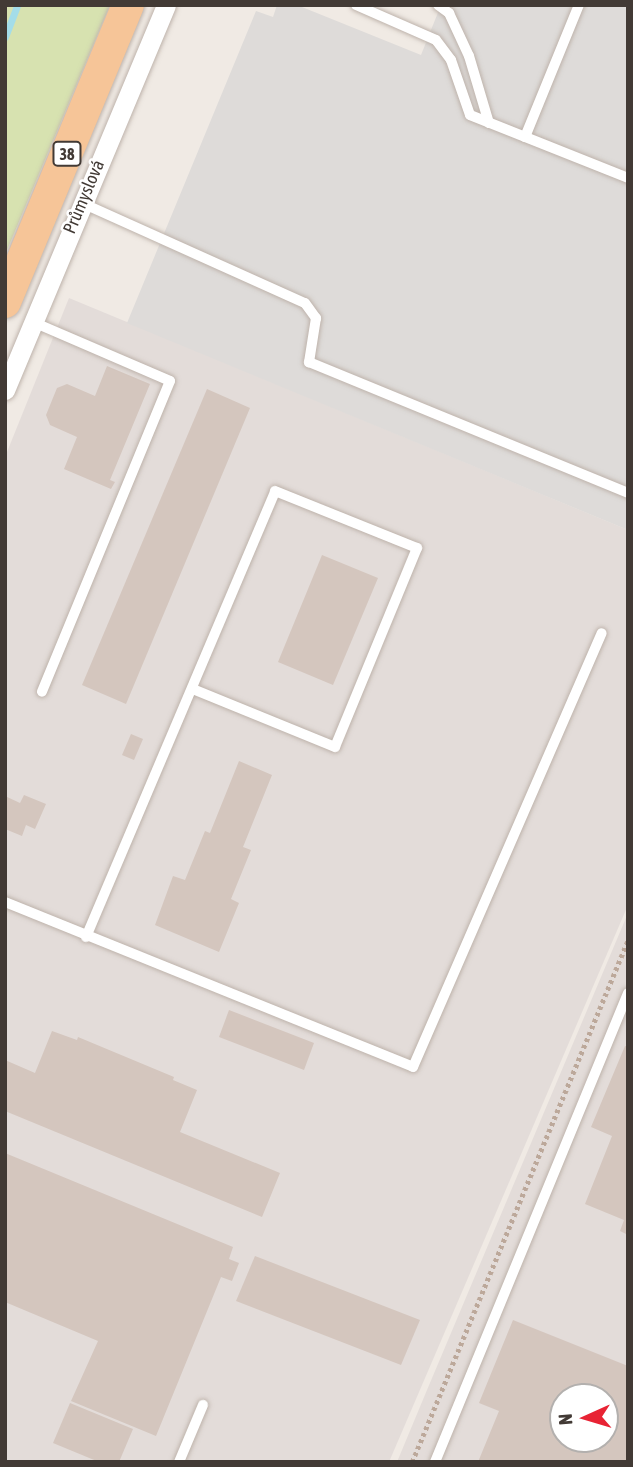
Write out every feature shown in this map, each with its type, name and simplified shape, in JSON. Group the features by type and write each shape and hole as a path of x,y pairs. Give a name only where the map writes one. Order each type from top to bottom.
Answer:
{"main road":[{"name":"Průmyslová","path":"5,302 128,5"}],"street":[{"name":"Průmyslová","path":"5,390 166,5"}],"lane":[{"path":"356,5 436,40 451,60 470,115 628,178"},
{"path":"438,5 449,13 470,55 489,122"},
{"path":"525,136 579,5"},
{"path":"82,202 305,303 316,318 309,362 628,493"},
{"path":"33,322 170,381 42,692"},
{"path":"86,937 275,491 417,548 335,747 193,689"},
{"path":"5,902 413,1067 602,634"},
{"path":"435,1462 628,993"},
{"path":"179,1462 203,1405"}],"path":[{"path":"412,1462 628,940"}],"shaded area":[{"path":"277,5 297,5 421,55 441,5 628,5 628,530 127,323 256,11 273,17"},
{"path":"69,298 628,530 628,905 389,1462 5,1462 5,457"},
{"path":"628,913 628,1462 397,1462"}],"green space":[{"path":"5,5 110,5 5,255"}],"building":[{"path":"107,366 150,384 110,480 115,482 111,489 64,469 77,437 50,425 46,415 57,388 67,384 95,396"},
{"path":"207,389 250,408 126,704 82,685"},
{"path":"322,555 378,578 333,685 278,662"},
{"path":"131,734 143,739 134,760 122,755"},
{"path":"239,761 272,775 243,847 251,850 231,899 239,903 219,952 155,925 173,876 185,880 205,831 210,833"},
{"path":"24,795 46,804 35,829 26,825 22,836 5,829 5,796 20,803"},
{"path":"229,1010 314,1043 304,1070 219,1037"},
{"path":"52,1031 77,1040 78,1037 174,1077 173,1080 197,1090 180,1132 280,1173 262,1217 5,1111 5,1060 35,1073"},
{"path":"625,1046 628,1047 628,1235 620,1231 624,1220 585,1204 612,1136 591,1127"},
{"path":"5,1153 233,1247 229,1259 239,1263 232,1281 221,1277 156,1436 71,1401 98,1341 5,1302"},
{"path":"255,1256 420,1320 401,1365 236,1301"},
{"path":"513,1320 628,1366 628,1462 478,1462 499,1411 479,1403"},
{"path":"70,1403 133,1429 119,1462 99,1462 53,1443"}],"waterway":[{"path":"5,37 17,5"}]}
